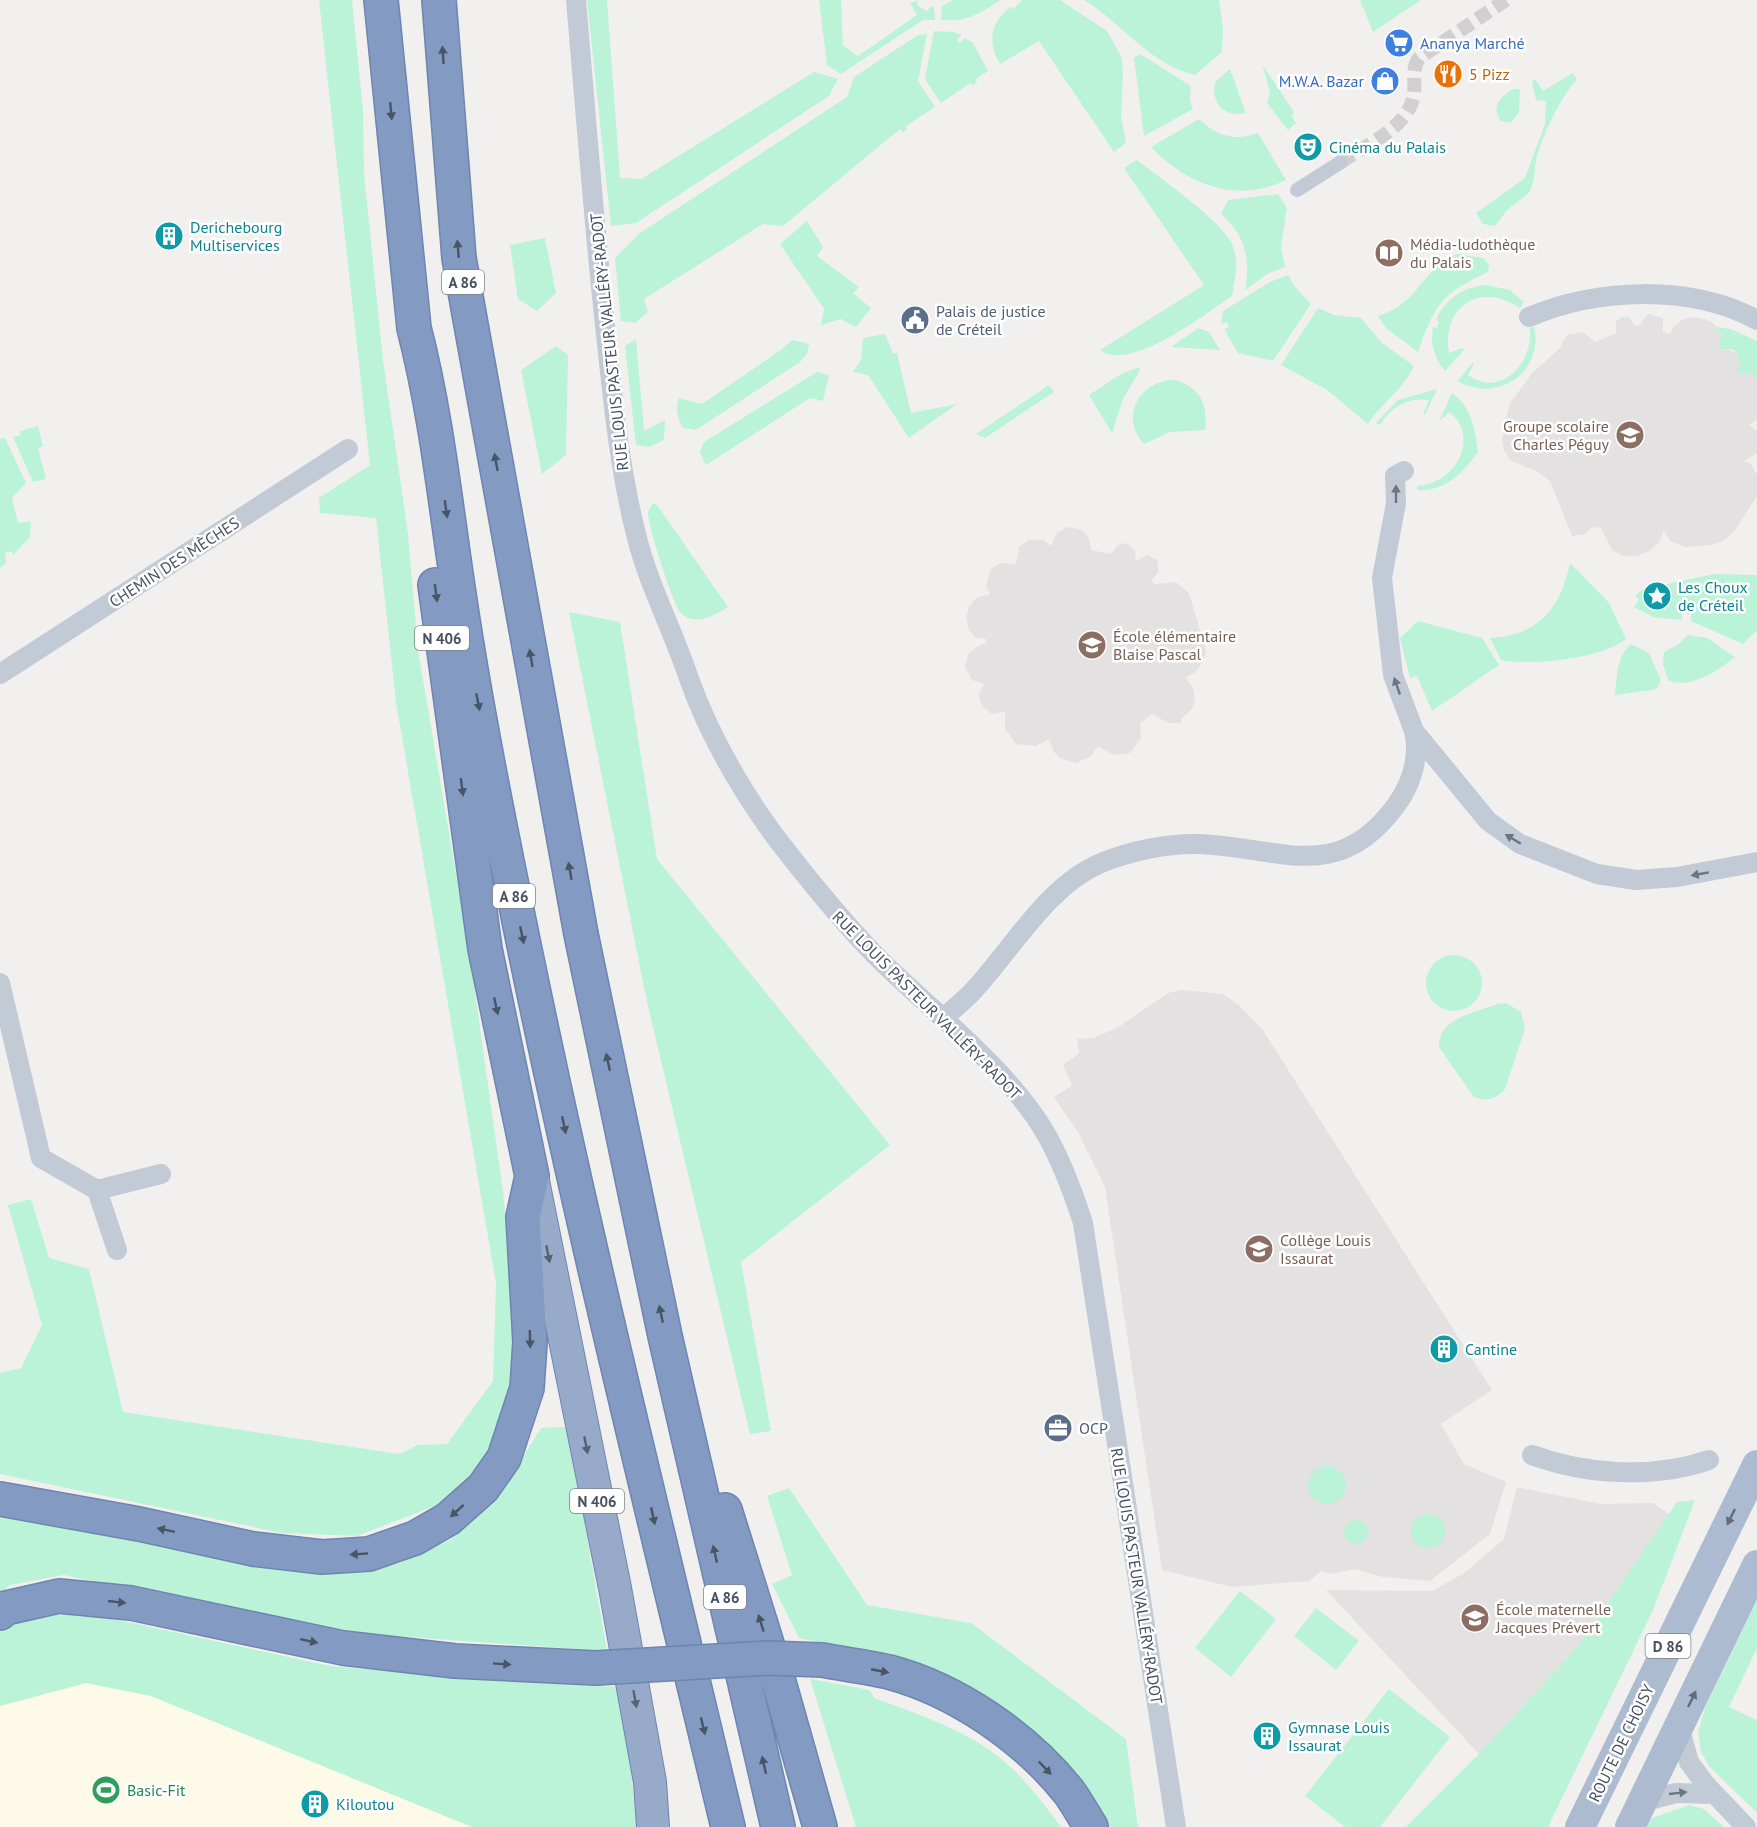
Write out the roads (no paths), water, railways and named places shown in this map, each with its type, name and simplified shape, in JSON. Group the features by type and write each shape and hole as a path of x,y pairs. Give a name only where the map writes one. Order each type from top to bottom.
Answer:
{"highway":[{"name":"A 86","path":"381,0 414,328 426,372 464,629 511,882 586,1227 672,1600 728,1827"},
{"name":"A 86","path":"439,0 459,258 581,934 674,1371 778,1827"},
{"name":"N 406","path":"414,328 410,341 407,374 484,949 615,1588 650,1782 653,1827"},
{"path":"0,1499 139,1524 253,1549 322,1557 369,1554 415,1538 448,1519 483,1488 504,1458 526,1388 530,1342 524,1217 532,1176"},
{"path":"674,1371 721,1494 778,1679 820,1827"},
{"path":"0,1613 6,1608 59,1596 131,1604 343,1648 455,1661 596,1668 767,1658 822,1660 890,1672 943,1693 987,1719 1027,1748 1069,1793 1091,1827"},
{"path":"708,1827 704,1809 711,1757"}],"main road":[{"name":"ROUTE DE CHOISY","path":"1580,1827 1757,1465"},
{"name":"D 86","path":"1636,1815 1757,1565"}],"street":[{"name":"RUE LOUIS PASTEUR VALLÉRY-RADOT","path":"576,0 614,414 629,502 652,588 688,676 694,699 730,768 776,836 836,913 877,957 943,1018 1020,1098 1037,1120 1068,1176 1083,1223 1176,1827"},
{"path":"1297,190 1341,162"},
{"path":"1529,317 1551,309 1601,298 1620,295 1663,295 1740,311 1757,320"},
{"name":"CHEMIN DES MÈCHES","path":"0,674 348,449"},
{"path":"943,1018 973,992 1035,916 1072,882 1101,863 1148,850 1185,844 1291,857 1330,854 1351,847 1370,835 1390,813 1405,791 1417,751 1414,731 1393,675 1382,578 1396,503 1395,476 1404,471"},
{"path":"1414,731 1500,832 1520,844 1571,865 1597,874 1636,880 1677,877 1757,862"},
{"path":"0,983 41,1158 97,1190 117,1250"},
{"path":"97,1190 162,1174"},
{"path":"1532,1455 1604,1471 1670,1468 1709,1460"},
{"path":"1679,1726 1689,1762 1714,1794 1746,1827"},
{"path":"1636,1815 1676,1793 1714,1794"}],"tunnel":[{"path":"1341,162 1393,128 1409,110 1413,99 1414,73 1419,58 1506,0"}],"place":[{"name":"Ananya Marché","path":"1399,43"},
{"name":"5 Pizz","path":"1448,74"},
{"name":"M.W.A. Bazar","path":"1385,81"},
{"name":"Cinéma du Palais","path":"1308,147"},
{"name":"Derichebourg Multiservices","path":"169,236"},
{"name":"Média-ludothèque du Palais","path":"1389,253"},
{"name":"Palais de justice de Créteil","path":"915,320"},
{"name":"Groupe scolaire Charles Péguy","path":"1630,435"},
{"name":"Les Choux de Créteil","path":"1657,596"},
{"name":"École élémentaire Blaise Pascal","path":"1092,645"},
{"name":"Collège Louis Issaurat","path":"1259,1249"},
{"name":"Cantine","path":"1444,1349"},
{"name":"OCP","path":"1058,1428"},
{"name":"École maternelle Jacques Prévert","path":"1475,1618"},
{"name":"Gymnase Louis Issaurat","path":"1267,1736"},
{"name":"Basic-Fit","path":"106,1790"},
{"name":"Kiloutou","path":"315,1804"}]}
